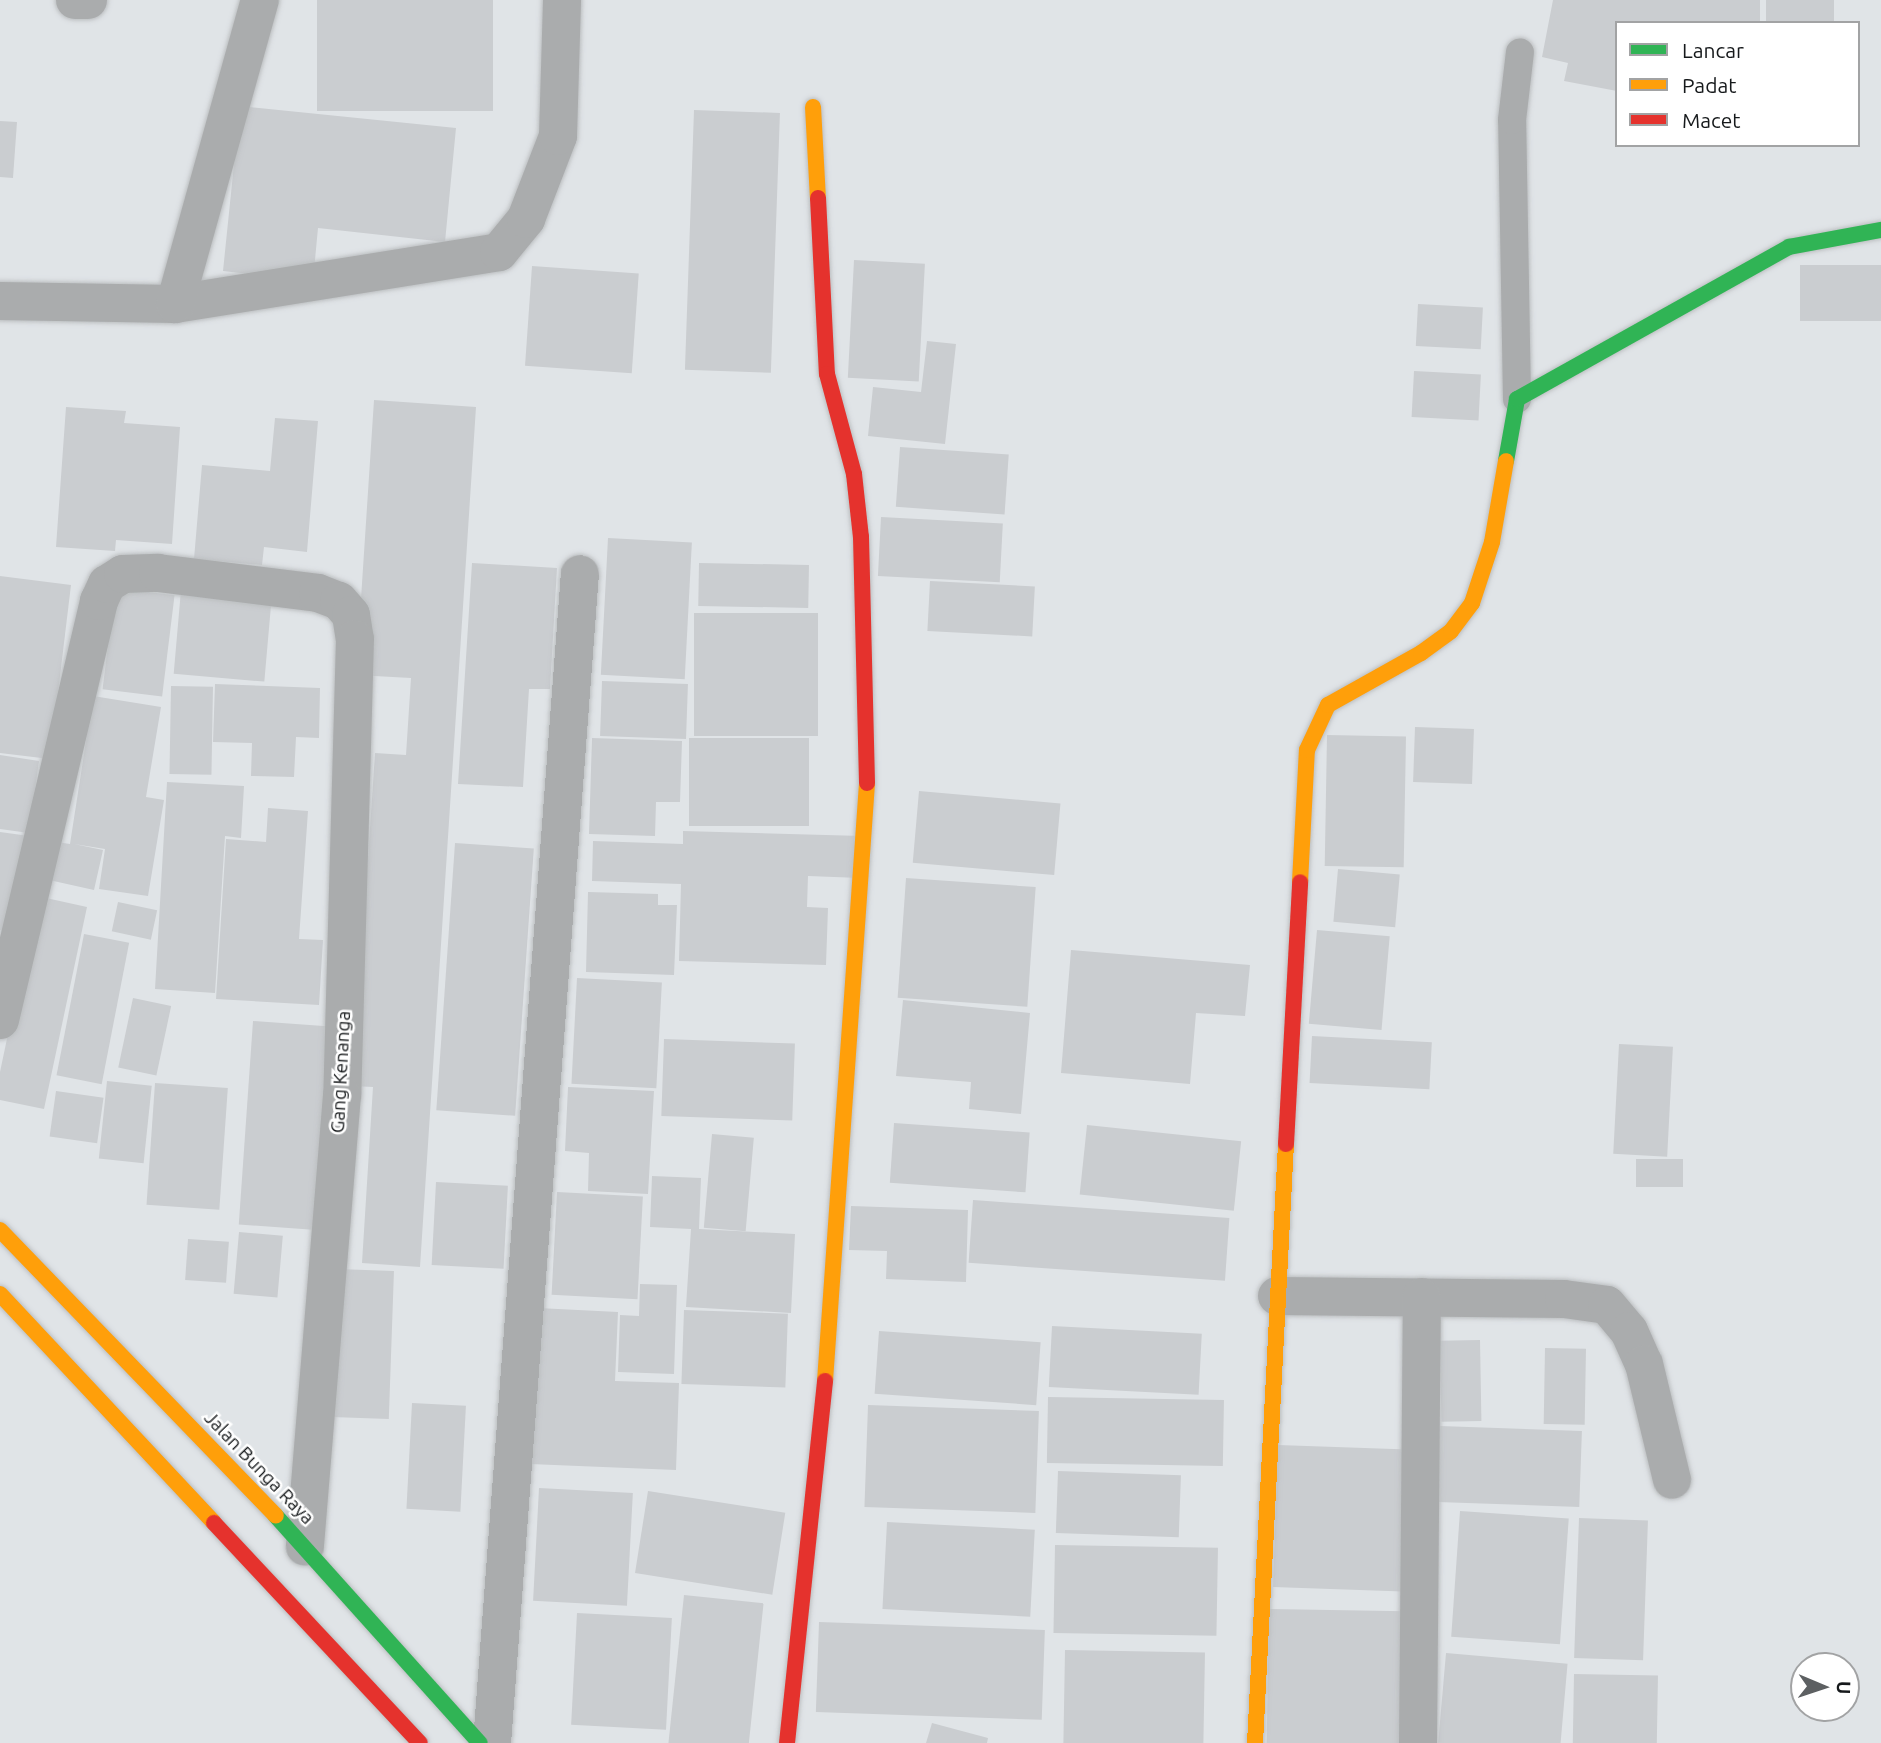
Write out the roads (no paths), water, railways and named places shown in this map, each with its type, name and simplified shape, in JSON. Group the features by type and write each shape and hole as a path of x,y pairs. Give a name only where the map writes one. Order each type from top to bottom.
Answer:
{"street":[{"path":"75,0 88,0"},
{"path":"175,304 260,0"},
{"path":"0,301 175,304 499,252 526,219 558,136 562,0"},
{"path":"787,1743 834,1292 868,775 861,537 854,474 827,374 813,107"},
{"path":"1255,1743 1307,750 1328,705 1421,653 1451,631 1472,603 1492,542 1517,399 1789,247 1881,230"},
{"name":"Gang Kenanga","path":"0,1020 99,601 107,584 123,574 158,573 318,593 339,601 351,615 355,639 342,1081 305,1546"},
{"path":"492,1743 580,574"},
{"name":"Jalan Bunga Raya","path":"0,1230 305,1546 480,1743"},
{"path":"0,1294 420,1743"},
{"path":"1277,1296 1564,1299 1607,1305 1629,1331 1644,1364 1672,1480"},
{"path":"1418,1743 1422,1297"}],"lane":[{"path":"1517,399 1511,184 1512,120 1520,52"}]}
